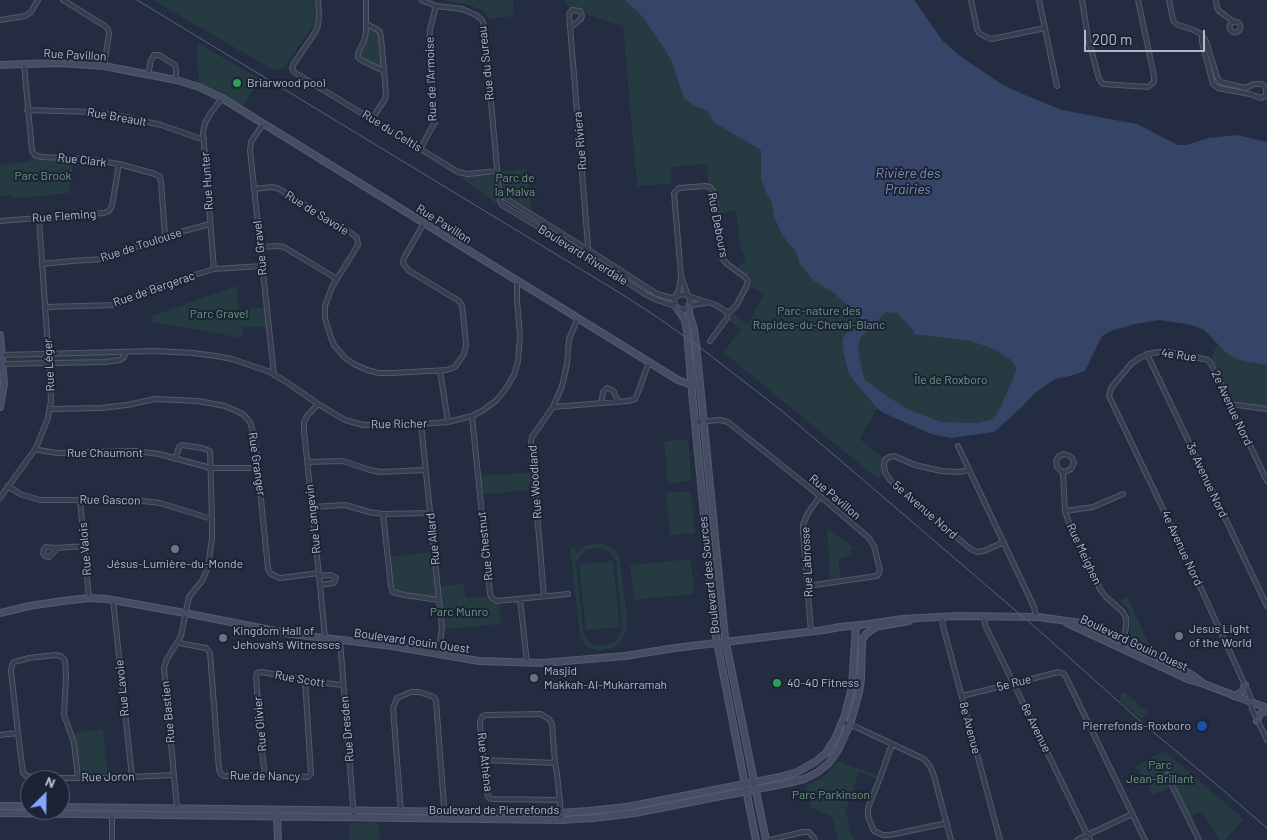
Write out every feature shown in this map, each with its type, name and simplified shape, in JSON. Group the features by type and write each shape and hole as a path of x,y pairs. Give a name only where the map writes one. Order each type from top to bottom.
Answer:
{"street":[{"path":"0,20 25,16 31,12 38,0"},
{"path":"63,0 108,29 109,34 104,66"},
{"name":"Rue du Celtis","path":"318,0 318,25 293,65 294,72 462,174 497,171"},
{"path":"366,0 364,41 358,57 384,71"},
{"name":"Rue du Sureau","path":"421,0 436,6 462,9 482,20 497,171"},
{"path":"971,0 977,29 979,33 986,37 992,39 1045,28"},
{"path":"1039,0 1057,86"},
{"path":"1082,0 1088,38 1098,79 1103,84 1148,87 1154,82 1138,0"},
{"path":"1169,0 1176,24 1202,35 1206,41 1220,82 1246,88 1254,84 1262,84 1266,88 1265,96 1261,98 1216,87 1213,84 1202,42 1202,35"},
{"path":"1216,0 1219,11 1234,22"},
{"name":"Rue de l'Armoise","path":"420,149 435,122 429,41 436,6"},
{"path":"366,24 380,32 386,93 385,99 372,119"},
{"name":"Rue Riviera","path":"571,27 588,250"},
{"path":"148,75 151,60 154,55 159,55 175,65 176,80"},
{"name":"Rue Pavillon","path":"0,65 60,63 104,66 176,80 198,87 222,98 682,382 700,384"},
{"name":"Rue Clark","path":"24,64 32,151 36,156 87,159 119,164 160,177 165,236"},
{"path":"1216,87 1220,82"},
{"name":"Rue Hunter","path":"214,269 203,132 210,114 222,98"},
{"name":"Rue Breault","path":"27,110 92,112 126,117 161,125 204,140"},
{"name":"Rue Gravel","path":"263,124 251,142 250,150 274,375"},
{"name":"Rue Fleming","path":"0,221 104,214 112,206 119,164"},
{"path":"497,171 499,193"},
{"name":"Rue de Savoie","path":"254,190 272,187 279,189 357,238 358,245 332,287 325,306 325,318 334,345 345,358 367,370 379,373 447,370 455,366 464,354 466,344 462,306 459,301 408,270 403,263 424,223"},
{"name":"Rue Debours","path":"681,276 674,191 680,188 710,187 713,191 722,258 725,263 745,277 748,282 735,308 728,312"},
{"name":"Boulevard Riverdale","path":"499,193 657,294 668,298 677,296"},
{"name":"Boulevard Riverdale","path":"499,193 502,205 645,294 677,308"},
{"name":"Rue Léger","path":"0,498 36,448 50,409 49,364 39,218"},
{"name":"Rue de Toulouse","path":"42,264 105,259 165,236 210,224"},
{"path":"260,247 284,247 337,279"},
{"path":"585,255 588,250"},
{"name":"Rue de Bergerac","path":"45,307 115,305 158,286 214,269 262,266"},
{"path":"681,276 690,301 689,306"},
{"path":"681,276 674,302 677,308 684,310 696,304 710,303"},
{"name":"Rue Richer","path":"2,355 154,351 216,356 232,359 270,372 345,420 363,425 448,422 472,416 489,406 502,394 514,375 518,361 520,336 517,280"},
{"path":"677,296 683,294 717,305 728,312 727,318 710,341"},
{"name":"Boulevard des Sources","path":"689,306 688,312 695,337 726,642 766,840"},
{"name":"Boulevard des Sources","path":"677,308 682,314 686,325 717,643 756,840"},
{"name":"Rue Woodland","path":"544,596 530,442 553,407 562,386 567,364 569,339 578,318"},
{"path":"0,335 4,384 0,407"},
{"name":"Rue Richer","path":"3,364 106,362 120,360 126,352"},
{"name":"4e Rue","path":"1109,396 1111,388 1131,364 1147,354 1164,352 1204,359 1210,362"},
{"name":"3e Avenue Nord","path":"1147,354 1267,606"},
{"path":"553,407 635,399 649,362"},
{"name":"2e Avenue Nord","path":"1210,362 1267,481"},
{"path":"440,371 448,422"},
{"path":"601,403 603,392 607,388 614,392 618,402"},
{"name":"4e Avenue Nord","path":"1109,396 1198,582 1250,696 1252,709 1267,740"},
{"name":"Rue Granger","path":"50,409 101,408 156,399 198,401 225,406 243,414 250,422 255,439 268,569 271,574 280,578 319,575"},
{"name":"Rue Langevin","path":"318,404 306,416 304,431 325,638"},
{"path":"1230,404 1267,409"},
{"name":"Rue Chestnut","path":"472,416 490,594 492,598 497,600 520,599 568,594"},
{"name":"Rue Pavillon","path":"695,422 720,420 728,422 869,538 874,546 880,570 877,576 807,586"},
{"name":"Rue Allard","path":"422,424 442,632 438,654"},
{"path":"175,459 179,447 182,445 210,450 211,468"},
{"path":"958,446 1034,607 1036,617"},
{"name":"Rue Chaumont","path":"36,448 57,453 136,451 159,454 211,468 258,468"},
{"name":"Rue Meighen","path":"1063,473 1071,469 1074,464 1072,458 1067,455 1059,456 1056,461 1057,466 1063,473 1065,511 1102,591 1125,615 1127,623 1122,648"},
{"name":"5e Avenue Nord","path":"969,470 960,472 941,471 915,465 894,456 885,460 884,465 885,472 890,480 907,497 972,550 984,551 1004,542"},
{"path":"307,462 343,461 380,472 426,470"},
{"name":"Rue Bastien","path":"177,816 164,670 166,661 181,634 190,597 202,581 208,567 212,538 211,468"},
{"name":"Rue Gascon","path":"8,486 20,494 40,500 134,500 160,502 212,519"},
{"name":"Rue Meighen","path":"1065,511 1093,507 1123,494"},
{"name":"Rue Labrosse","path":"811,632 803,525 808,513 820,496"},
{"name":"Rue Valois","path":"80,500 89,598"},
{"path":"312,507 345,505 383,514 430,513"},
{"path":"383,514 393,592 439,600"},
{"path":"56,548 85,546"},
{"path":"319,575 331,575 336,578 334,583 320,585"},
{"name":"Boulevard Gouin Ouest","path":"0,613 34,605 89,598 113,600 291,634 398,647 484,661 527,663 626,656 675,648 856,627 902,619 984,616 1036,617 1084,624 1170,663 1204,684"},
{"path":"520,599 527,663"},
{"name":"Rue Lavoie","path":"113,600 132,777"},
{"name":"6e Avenue","path":"984,616 986,625 1090,840"},
{"name":"8e Avenue","path":"942,617 1000,840"},
{"name":"Boulevard Gouin Ouest","path":"856,627 876,627 920,618"},
{"name":"Boulevard Gouin Ouest","path":"1056,619 1190,680 1267,709"},
{"name":"Boulevard de Pierrefonds","path":"70,806 560,813 627,807 755,782 794,773 812,765 828,750 842,722 853,681 856,627"},
{"name":"Boulevard de Pierrefonds","path":"0,813 561,820 629,814 798,781 818,772 835,755 850,724 860,684 862,640 866,634 876,627"},
{"name":"Rue Dresden","path":"340,640 354,818"},
{"name":"Rue de Nancy","path":"178,642 206,648 210,653 219,768 220,773 225,776 308,777 311,774 305,680"},
{"name":"Rue Joron","path":"78,778 74,743 64,715 66,677 64,660 61,656 55,655 28,658 14,662 11,671 18,733 23,773 27,776 37,778 78,778 174,775"},
{"name":"Rue Scott","path":"257,673 261,672 325,684 343,685"},
{"name":"5e Rue","path":"962,696 1059,672 1065,675 1132,814"},
{"name":"Rue Olivier","path":"257,673 261,744 265,775"},
{"path":"1234,696 1243,691 1245,685"},
{"path":"401,812 393,708 397,698 411,692 419,692 434,697 436,701 445,819"},
{"path":"1257,721 1260,714 1267,709"},
{"name":"Rue Athéna","path":"559,800 490,798 487,794 480,725 480,721 484,716 541,714 549,719 552,724 561,820"},
{"path":"842,722 924,759 930,766 934,776 951,840"},
{"path":"0,735 18,733"},
{"path":"892,744 868,808 868,817 874,830 883,835 890,835 947,823"},
{"path":"483,760 555,763"},
{"path":"1167,775 1199,840"},
{"path":"0,806 20,806"},
{"path":"276,810 278,840"},
{"path":"1077,840 1132,814 1145,840"},
{"path":"112,815 112,840"},
{"path":"770,840 809,832 815,840"}],"green space":[{"path":"153,0 314,0 315,23 284,68 275,71"},
{"path":"441,0 513,0 514,16 489,19 484,11 469,5"},
{"name":"Parc-nature des Rapides-du-Cheval-Blanc","path":"565,0 657,0 1036,349 997,424 946,430 900,414 853,380 877,408 860,439 885,460 885,472 878,479 723,352 741,330 728,320 734,314 748,324 764,294 751,287 752,280 737,267 746,260 740,245 736,210 720,213 714,188 708,184 707,164 670,167 672,184 637,186 623,26 571,10"},
{"path":"366,24 380,32 384,71 358,57 364,41"},
{"path":"197,42 259,79 241,110 199,87"},
{"name":"Parc Brook","path":"35,155 74,158 69,193 12,199 11,195 0,196 0,165 29,161"},
{"name":"Parc de la Malva","path":"527,169 531,210 508,196 503,189 501,171"},
{"name":"Parc de la Malva","path":"490,175 494,177 495,197 498,202 496,203 461,178 462,177"},
{"name":"Parc Gravel","path":"237,286 239,310 267,307 269,327 242,327 242,338 151,322 151,316"},
{"path":"1217,344 1241,361 1267,365 1267,407 1232,401 1211,360"},
{"path":"116,355 119,357 118,359 113,360 53,361 55,356"},
{"path":"42,357 43,361 8,363 6,360 8,358"},
{"path":"688,439 692,481 668,483 664,441"},
{"path":"700,440 704,453 714,546 711,546"},
{"path":"533,472 535,489 480,495 478,476"},
{"path":"691,491 695,533 670,535 666,493"},
{"path":"827,528 853,547 850,552 853,554 838,559 841,578 830,579"},
{"path":"600,543 613,548 620,560 627,618 626,631 621,642 614,648 599,650 587,647 580,636 570,548 575,547 576,553 584,546","holes":["600,548 610,553 616,561 622,627 615,642 603,646 591,643 584,634 576,562 589,549"]},
{"path":"432,552 436,597 396,591 392,585 389,557"},
{"path":"691,559 694,594 634,600 630,565"},
{"path":"613,561 620,627 586,630 579,564"},
{"name":"Parc Munro","path":"464,584 466,598 488,596 499,603 501,624 445,629 441,586"},
{"path":"1127,596 1150,646 1149,648 1130,637 1130,615 1127,608 1120,601"},
{"path":"1123,692 1148,711 1148,715 1141,719 1120,701 1120,695"},
{"path":"103,729 108,778 78,778 74,743 70,733"},
{"name":"Parc Jean-Brillant","path":"1164,751 1244,819 1225,840 1220,840 1201,811 1188,818 1172,786 1153,795 1136,766"},
{"name":"Parc Parkinson","path":"838,761 879,776 878,779 859,772 846,810 850,832 855,840 838,840 831,816 811,808 806,785 818,780"},
{"path":"18,808 20,808 20,810 2,810"},
{"path":"70,809 160,811 145,813 70,811"},
{"path":"349,823 379,823 380,840 349,840"}],"water":[{"name":"Rivière des Prairies","path":"625,0 914,0 942,40 960,56 1003,85 1062,110 1137,124 1178,145 1187,145 1208,138 1237,135 1267,142 1267,365 1242,361 1233,357 1223,350 1203,329 1187,324 1159,320 1135,324 1111,331 1102,336 1085,371 1055,379 1035,393 994,432 951,438 931,434 884,413 877,408 853,380 848,371 842,340 846,333 860,328 862,320 834,293 814,281 800,264 796,252 782,235 774,216 771,200 761,179 761,150 715,123 707,111 695,106 684,98 671,60 642,16","holes":["886,312 897,313 913,330 914,334 971,341 994,349 1011,360 1016,368 1016,372 994,419 977,423 941,422 907,409 864,379 858,350 860,338"]}],"tram line":[{"path":"137,0 620,293 702,349 782,411 1043,634 1147,727 1267,828"}],"place":[{"name":"Briarwood pool","path":"237,83"},
{"name":"Jésus-Lumière-du-Monde","path":"175,549"},
{"name":"Jesus Light of the World","path":"1179,636"},
{"name":"Kingdom Hall of Jehovah's Witnesses","path":"223,638"},
{"name":"Masjid Makkah-Al-Mukarramah","path":"534,678"},
{"name":"40-40 Fitness","path":"777,683"},
{"name":"Pierrefonds-Roxboro","path":"1202,726"}],"park label":[{"name":"Île de Roxboro","path":"951,380"}]}
